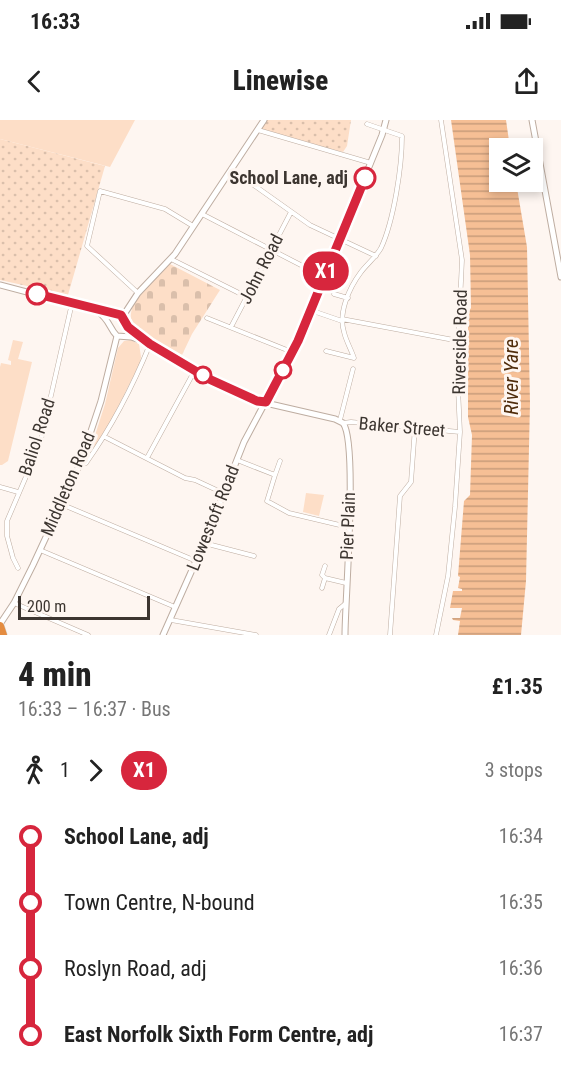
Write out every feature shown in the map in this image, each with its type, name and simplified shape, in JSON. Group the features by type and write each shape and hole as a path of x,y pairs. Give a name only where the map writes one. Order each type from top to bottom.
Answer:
{"highway":[{"path":"0,625 3,635"}],"street":[{"path":"123,316 138,293 171,259 263,121 256,120"},
{"name":"Lowestoft Road","path":"163,635 204,543 236,460 292,352 371,163 386,120"},
{"name":"Riverside Road","path":"436,635 453,539 460,432 457,366 462,260 441,120"},
{"path":"532,120 561,277"},
{"path":"326,351 354,358 342,320 357,277 376,256 386,237 396,192 402,151 401,134 367,124"},
{"path":"258,130 371,163"},
{"path":"231,169 310,225 376,256"},
{"path":"138,293 87,246 100,190 165,209 193,226"},
{"name":"John Road","path":"231,327 291,212"},
{"path":"201,214 324,277"},
{"path":"171,259 247,297"},
{"path":"0,285 123,316"},
{"path":"334,294 348,298"},
{"name":"Baliol Road","path":"18,568 13,558 6,526 43,433 72,303"},
{"path":"93,309 110,322 112,330 120,336 131,337 150,344"},
{"path":"310,310 342,320 459,341"},
{"path":"110,322 114,315"},
{"path":"123,316 128,327 150,344"},
{"path":"207,318 292,352"},
{"path":"120,336 126,334 128,327"},
{"name":"Middleton Road","path":"0,625 14,603 80,464 120,336"},
{"path":"80,464 86,462 105,437 132,387 150,344"},
{"name":"Baker Street","path":"150,344 230,389 266,402 341,422 460,432"},
{"path":"341,422 353,369"},
{"path":"147,458 195,370"},
{"name":"Pier Plain","path":"341,422 347,432 349,459 345,635"},
{"path":"390,635 399,496 411,482 415,427"},
{"path":"105,437 185,478 195,480 223,493"},
{"path":"236,460 275,475"},
{"path":"280,461 267,501 283,512 348,527"},
{"path":"0,487 18,492"},
{"path":"61,504 196,561"},
{"path":"204,543 248,551 254,556"},
{"path":"40,550 176,608"},
{"path":"322,588 325,566"},
{"path":"325,578 346,583"},
{"path":"14,603 88,635"},
{"path":"329,635 339,609 345,604"},
{"path":"171,620 229,633 256,635"}],"green space":[{"path":"0,120 135,120 110,167 0,139"},
{"path":"266,120 351,120 347,146 343,152 277,137 261,130"},
{"path":"0,139 105,166 68,295 0,280"},
{"path":"170,264 220,290 192,334 182,355 140,332 133,324 131,315 133,305 139,296"},
{"path":"13,340 23,342 18,359 32,362 8,461 0,465 0,367 1,363 11,365 11,361 8,360"},
{"path":"131,340 139,344 140,363 105,433 93,452 90,451 105,404 118,348 124,341"},
{"path":"306,493 324,495 319,516 303,512"}],"water":[{"name":"River Yare","path":"451,120 506,120 509,138 489,138 489,192 518,192 527,247 530,403 526,581 521,635 458,635 460,621 452,618 460,618 462,608 450,608 453,591 462,591 458,588 460,577 458,576 464,501 470,495 472,435 468,417 468,313 471,308 470,255"}],"bus line":[{"name":"X1","path":"37,294 114,315 119,314 123,316 128,327 150,344 209,379 257,401 266,402 298,341 365,178"}],"place":[{"name":"School Lane, adj","path":"365,178"}]}
